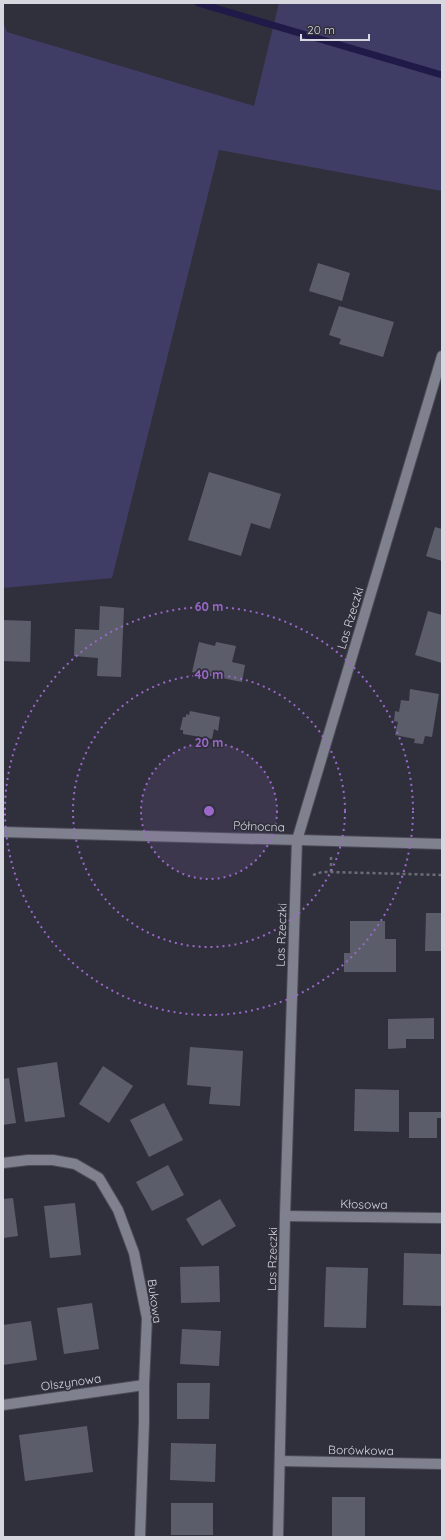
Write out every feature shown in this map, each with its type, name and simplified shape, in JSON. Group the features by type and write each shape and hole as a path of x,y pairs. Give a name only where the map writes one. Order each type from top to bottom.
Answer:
{"street":[{"name":"Las Rzeczki","path":"278,1537 297,840 442,356"},
{"name":"Północna","path":"3,832 442,844"},
{"name":"Bukowa","path":"3,1163 28,1160 53,1160 75,1164 99,1178 118,1210 134,1253 147,1318 140,1537"},
{"name":"Kłosowa","path":"286,1216 442,1218"},
{"name":"Olszynowa","path":"3,1405 144,1385"},
{"name":"Borówkowa","path":"280,1461 442,1464"}],"path":[{"path":"311,876 322,872 442,874"}],"shaded area":[{"path":"279,3 442,3 442,191 219,150 112,578 3,588 3,22 7,32 254,106"}],"building":[{"path":"318,263 350,273 342,301 309,291"},
{"path":"339,306 394,322 383,357 339,344 341,339 329,335"},
{"path":"209,472 281,494 270,529 251,523 241,556 188,540"},
{"path":"435,527 442,529 442,561 426,556"},
{"path":"100,606 124,608 121,677 97,676 98,658 74,656 75,629 99,630"},
{"path":"428,611 442,615 442,663 415,655"},
{"path":"3,620 31,621 30,662 3,661"},
{"path":"199,642 215,646 216,642 236,646 232,662 245,665 242,682 192,672"},
{"path":"410,689 439,694 432,737 425,736 423,744 414,743 415,739 395,735 398,722 394,721 395,711 399,712 401,700 409,701"},
{"path":"190,711 220,717 218,731 214,729 212,739 183,734 183,730 180,730 183,717 186,717 186,714 189,715"},
{"path":"426,913 442,913 442,951 425,951"},
{"path":"350,921 385,921 385,939 396,939 396,972 344,972 344,953 350,953"},
{"path":"434,1018 434,1039 406,1039 406,1048 388,1049 388,1019"},
{"path":"190,1047 243,1051 240,1106 209,1104 211,1087 187,1085"},
{"path":"57,1062 65,1117 25,1122 17,1068"},
{"path":"103,1066 133,1086 109,1123 79,1104"},
{"path":"9,1078 16,1123 3,1125 3,1079"},
{"path":"355,1089 399,1090 399,1132 354,1131"},
{"path":"164,1103 183,1140 149,1157 130,1120"},
{"path":"409,1112 442,1112 442,1118 437,1118 437,1138 409,1138"},
{"path":"168,1165 184,1195 152,1211 136,1182"},
{"path":"13,1198 18,1236 3,1238 3,1199"},
{"path":"220,1199 236,1226 202,1246 186,1219"},
{"path":"75,1203 81,1255 50,1258 44,1206"},
{"path":"404,1253 442,1254 442,1306 403,1305"},
{"path":"219,1266 220,1302 181,1303 180,1267"},
{"path":"326,1267 368,1268 366,1328 324,1327"},
{"path":"92,1303 99,1349 64,1354 57,1308"},
{"path":"31,1321 37,1360 3,1365 3,1325"},
{"path":"182,1329 221,1331 219,1366 180,1364"},
{"path":"177,1383 210,1383 209,1419 177,1419"},
{"path":"87,1426 93,1472 25,1481 19,1435"},
{"path":"171,1443 216,1444 215,1482 170,1480"},
{"path":"332,1497 365,1497 365,1537 332,1537"},
{"path":"171,1503 213,1503 213,1535 171,1535"}],"waterway":[{"path":"198,3 442,75"}]}
